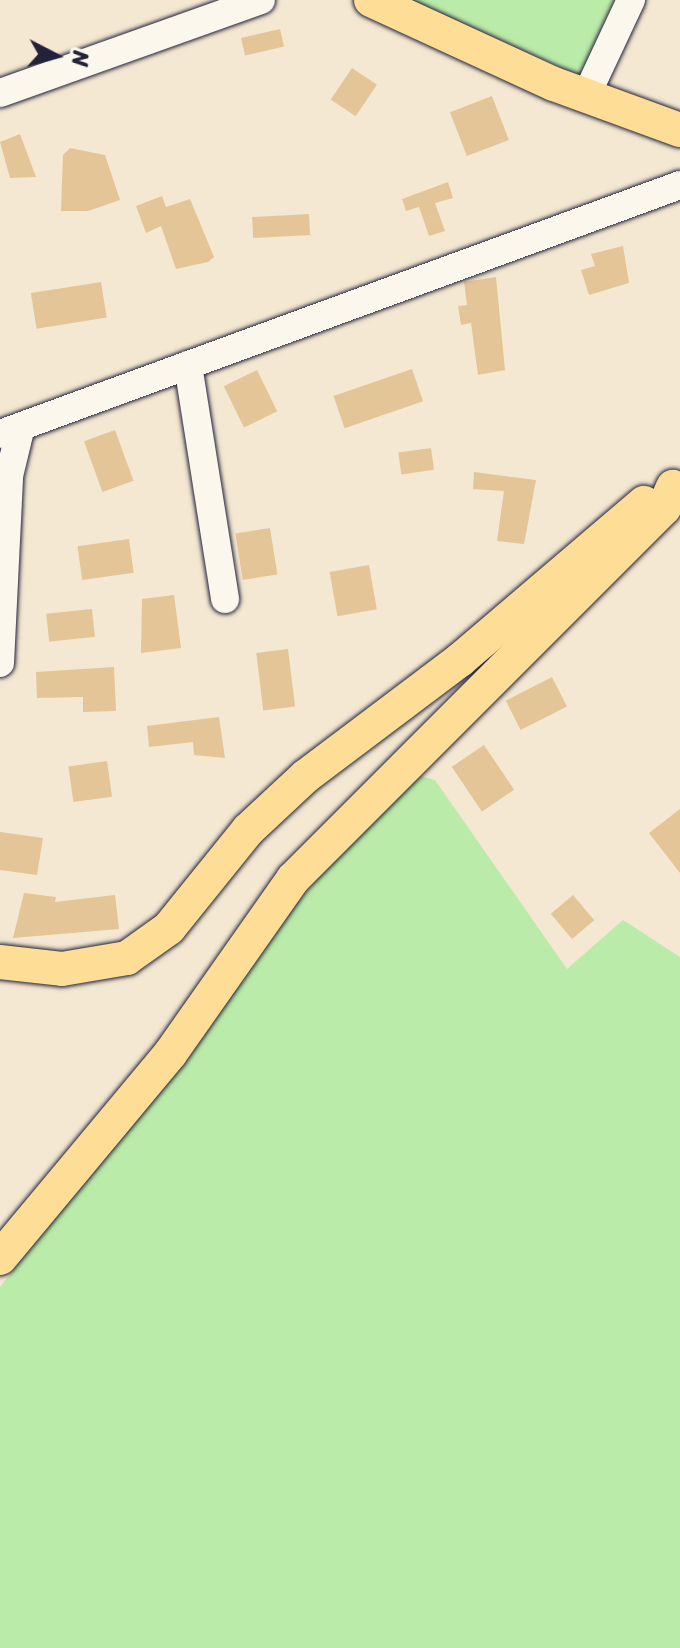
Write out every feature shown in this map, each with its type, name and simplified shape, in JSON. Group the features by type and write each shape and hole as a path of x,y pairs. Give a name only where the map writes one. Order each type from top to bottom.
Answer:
{"main road":[{"path":"371,0 586,96 680,130"},
{"path":"0,962 62,969 127,958 169,928 248,830 306,776 460,660 655,493 676,484"},
{"path":"0,1258 170,1054 293,879 664,508 676,484"}],"street":[{"path":"0,93 261,0"},
{"path":"586,96 631,0"},
{"path":"0,663 11,430 680,185"},
{"path":"188,365 225,599"}],"green space":[{"path":"410,0 614,0 581,76"},
{"path":"417,775 435,780 567,969 623,920 680,957 680,1648 0,1648 0,1287 320,874"}],"building":[{"path":"280,29 284,47 245,56 241,38"},
{"path":"352,68 377,85 356,116 331,100"},
{"path":"492,96 509,140 467,156 450,112"},
{"path":"20,134 36,177 10,178 0,142"},
{"path":"70,148 105,155 120,200 88,211 61,211 63,155"},
{"path":"448,182 453,198 435,203 445,231 429,236 419,207 406,211 402,199"},
{"path":"162,196 166,207 190,199 214,257 208,262 176,269 161,226 146,233 136,206"},
{"path":"309,214 310,235 253,238 252,217"},
{"path":"623,246 629,283 589,295 581,270 595,266 591,254"},
{"path":"496,277 505,370 478,375 471,323 461,325 458,306 467,305 464,282"},
{"path":"101,282 107,318 37,329 31,293"},
{"path":"412,369 423,401 345,428 334,396"},
{"path":"257,370 277,411 244,428 224,386"},
{"path":"115,430 133,481 102,492 84,441"},
{"path":"431,448 434,470 401,474 398,453"},
{"path":"474,472 536,480 524,544 497,541 504,491 473,489"},
{"path":"270,528 277,574 243,580 235,533"},
{"path":"129,539 134,573 82,580 78,546"},
{"path":"369,565 377,609 337,616 330,572"},
{"path":"174,595 181,648 141,653 142,599"},
{"path":"92,609 95,637 49,642 46,614"},
{"path":"288,649 295,707 263,710 256,653"},
{"path":"114,667 116,711 83,712 83,697 37,698 36,672"},
{"path":"552,677 567,706 521,730 506,701"},
{"path":"219,717 225,758 194,755 193,742 149,747 147,726"},
{"path":"484,745 514,790 482,812 452,767"},
{"path":"107,761 112,797 73,802 68,766"},
{"path":"680,809 680,873 649,833"},
{"path":"0,832 43,838 37,875 0,870"},
{"path":"24,893 56,897 55,902 115,895 119,929 13,938"},
{"path":"573,895 594,920 572,939 551,914"}]}
